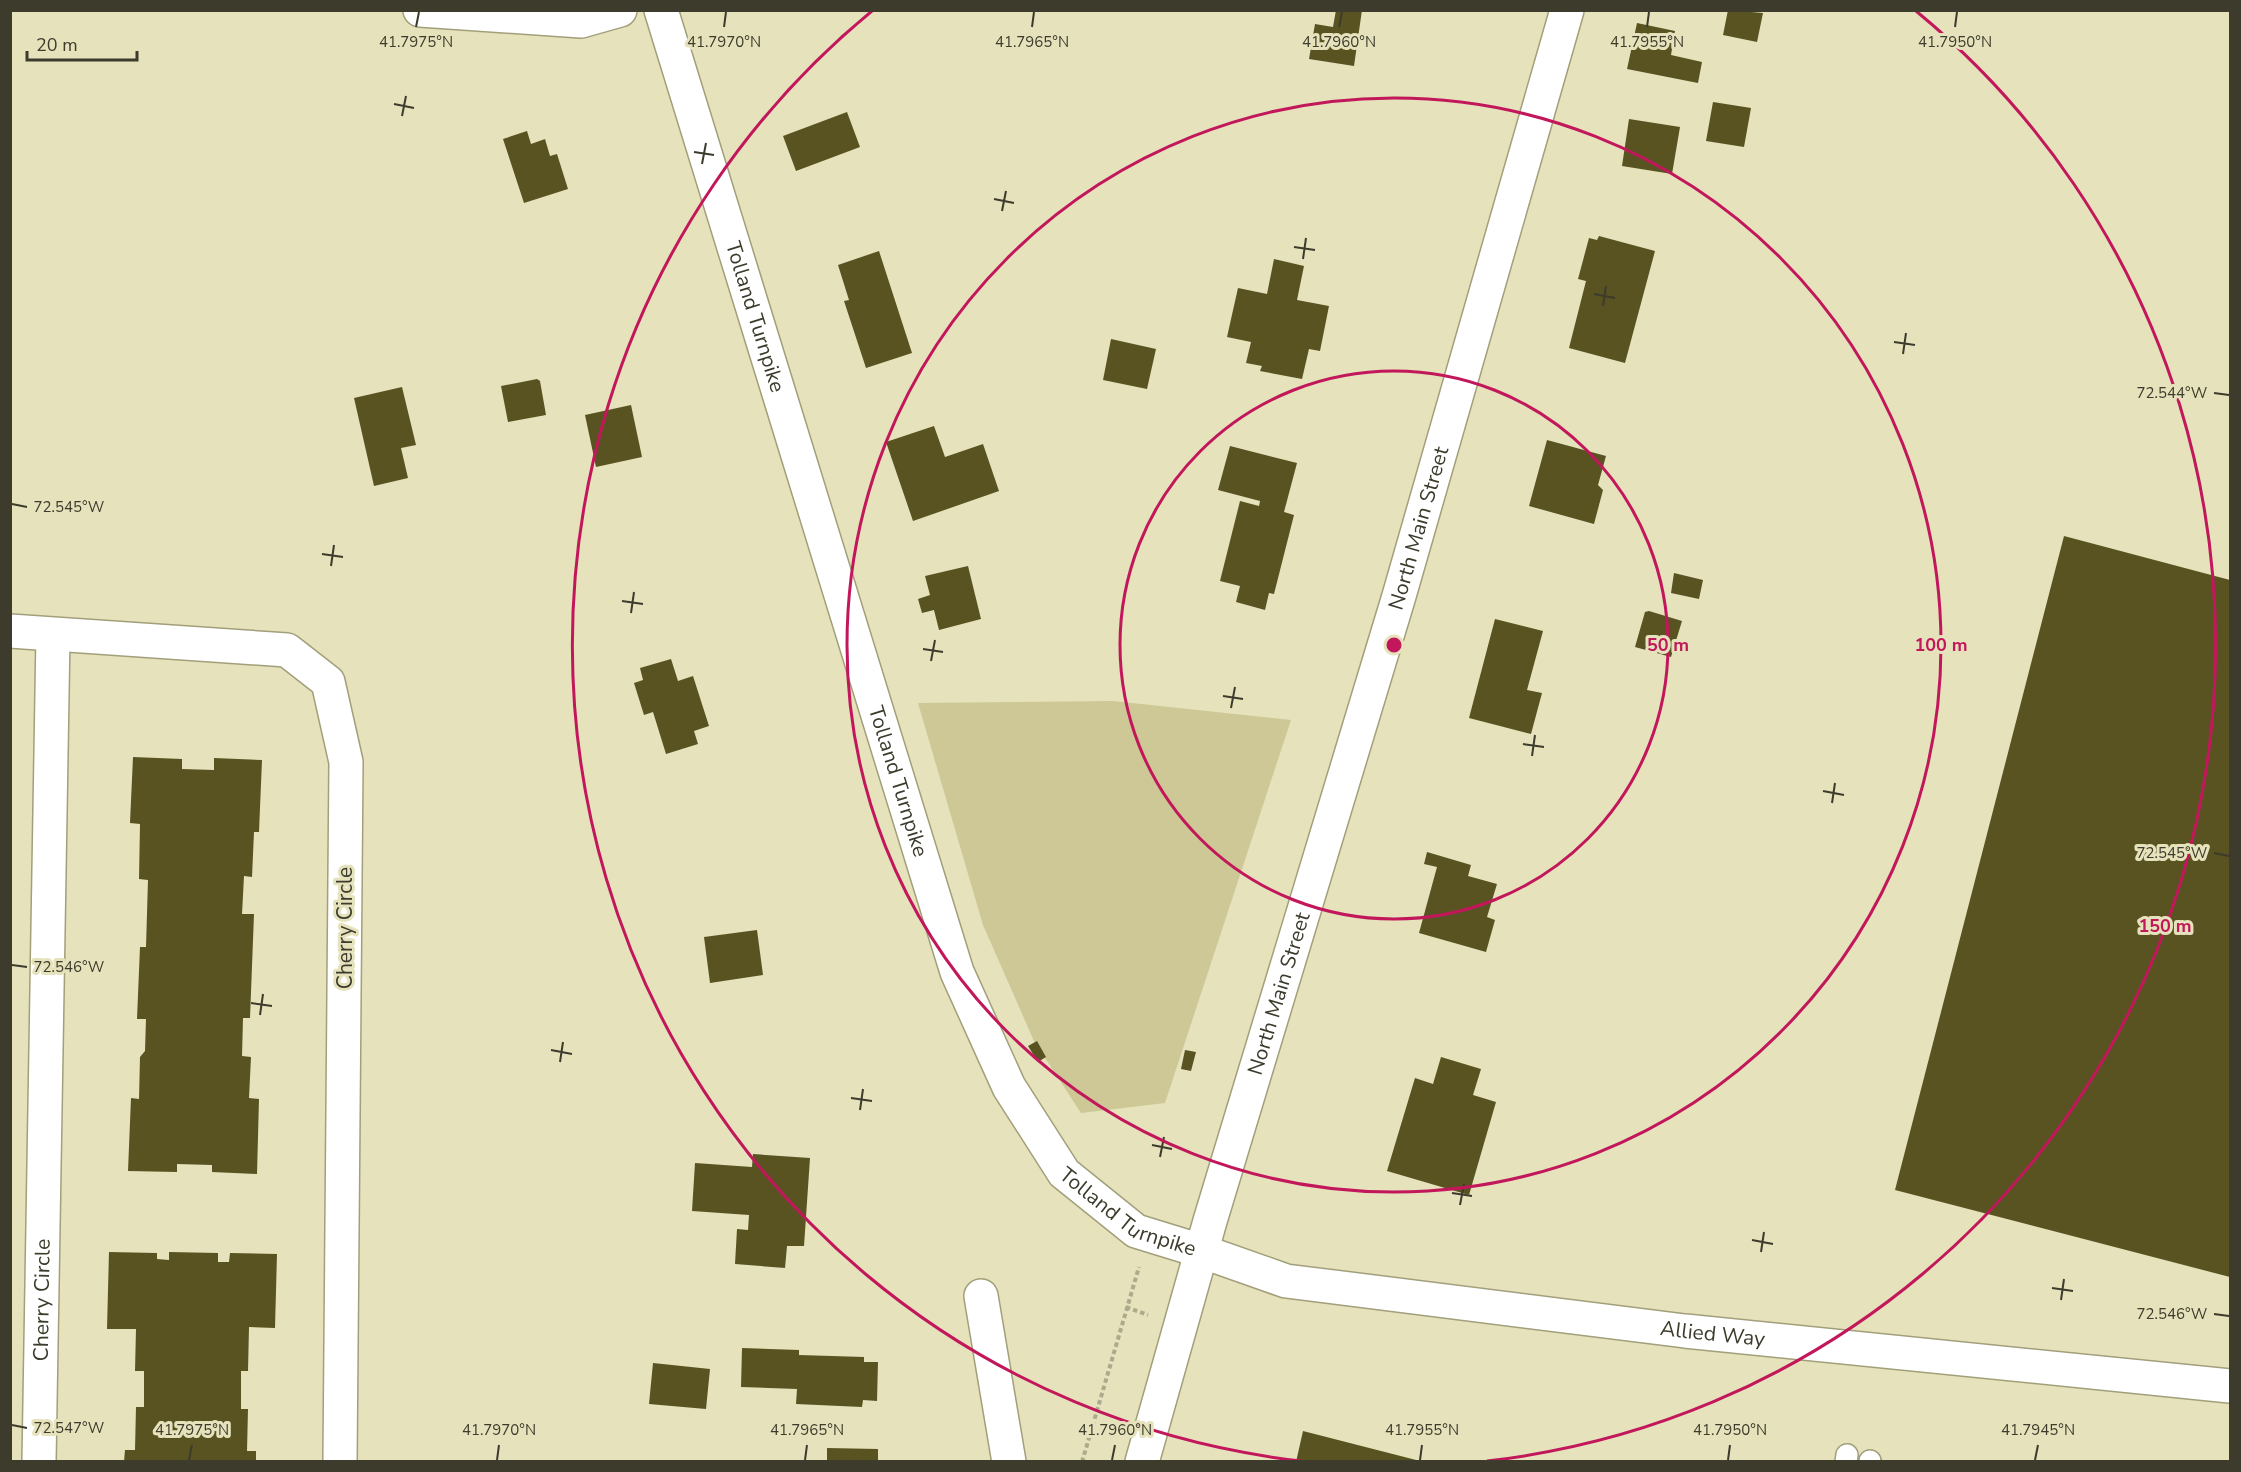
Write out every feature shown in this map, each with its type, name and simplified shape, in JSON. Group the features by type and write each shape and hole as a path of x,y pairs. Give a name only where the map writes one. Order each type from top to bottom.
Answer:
{"street":[{"path":"420,10 581,21 620,10"},
{"name":"Tolland Turnpike","path":"660,10 957,972 1009,1087 1064,1173 1136,1231 1202,1251 1142,1461"},
{"name":"North Main Street","path":"1202,1251 1400,596 1567,10"},
{"name":"Cherry Circle","path":"10,631 287,650 328,682 346,762 339,1461"},
{"name":"Cherry Circle","path":"39,1461 53,635"},
{"name":"Allied Way","path":"1202,1251 1286,1281 1685,1331 2230,1386"},
{"path":"981,1296 1009,1461"}],"path":[{"path":"1082,1461 1126,1307"}],"shaded area":[{"path":"1113,701 1291,720 1165,1103 1081,1113 1034,1041 983,925 918,703"}],"building":[{"path":"1336,10 1362,10 1354,66 1309,59 1315,24 1333,27"},
{"path":"1728,10 1763,13 1757,42 1723,35"},
{"path":"1637,23 1675,31 1671,55 1702,62 1698,83 1627,69"},
{"path":"1713,102 1751,108 1744,147 1706,141"},
{"path":"847,112 860,147 796,171 783,136"},
{"path":"1629,119 1680,127 1672,174 1622,166"},
{"path":"527,131 531,144 545,139 550,156 557,154 568,189 524,203 503,139"},
{"path":"1599,236 1655,251 1625,363 1569,348 1586,281 1578,279 1589,238 1597,240"},
{"path":"879,251 912,353 866,368 844,301 849,300 838,265"},
{"path":"1274,259 1304,266 1297,300 1329,306 1320,351 1309,349 1302,379 1260,371 1262,366 1246,363 1251,342 1227,337 1238,288 1267,294"},
{"path":"1111,339 1156,349 1147,389 1103,380"},
{"path":"537,379 540,381 546,415 508,422 501,386"},
{"path":"402,387 416,445 401,448 408,478 374,486 354,398"},
{"path":"631,405 642,457 596,467 585,415"},
{"path":"934,426 945,457 983,444 999,491 913,521 886,442"},
{"path":"1547,440 1606,456 1598,485 1603,490 1594,524 1529,506"},
{"path":"1230,446 1297,463 1284,512 1294,515 1274,594 1269,593 1265,610 1236,602 1240,586 1220,581 1240,501 1259,506 1260,501 1218,490"},
{"path":"2064,536 2230,580 2230,1277 1895,1190"},
{"path":"968,566 981,619 939,630 934,610 922,613 918,599 930,595 925,576"},
{"path":"1674,573 1703,580 1699,599 1671,593"},
{"path":"1649,611 1682,621 1671,657 1635,647 1645,612"},
{"path":"1495,619 1543,631 1527,690 1542,693 1531,734 1469,718"},
{"path":"671,659 678,681 693,676 709,726 694,731 698,744 666,754 653,712 644,715 634,683 643,680 640,668"},
{"path":"133,757 182,759 182,769 214,770 214,758 262,760 259,832 254,832 252,877 244,876 242,914 254,914 250,1018 243,1018 242,1056 251,1057 249,1098 259,1099 257,1174 212,1172 212,1165 177,1164 177,1172 128,1171 131,1098 139,1099 140,1057 145,1051 146,1019 137,1019 140,947 146,947 148,880 139,879 140,824 130,823"},
{"path":"1427,852 1471,865 1468,876 1497,884 1487,917 1495,920 1486,952 1419,933 1437,867 1424,864"},
{"path":"757,930 763,975 710,983 704,937"},
{"path":"1037,1041 1046,1057 1038,1062 1028,1046"},
{"path":"1185,1050 1196,1052 1191,1071 1181,1069"},
{"path":"1441,1057 1481,1069 1473,1095 1496,1102 1469,1195 1387,1171 1415,1078 1433,1084"},
{"path":"753,1154 810,1158 804,1246 787,1246 785,1268 735,1264 737,1229 748,1230 749,1215 692,1211 695,1163 752,1167"},
{"path":"109,1252 157,1253 157,1259 169,1260 169,1252 218,1253 218,1262 229,1262 230,1253 277,1254 275,1328 249,1327 248,1371 241,1371 241,1409 248,1409 247,1451 256,1451 256,1462 124,1462 125,1450 135,1450 136,1407 144,1407 144,1371 135,1371 136,1329 107,1329"},
{"path":"742,1348 799,1350 799,1355 864,1357 864,1362 878,1362 877,1401 863,1400 862,1407 796,1404 797,1389 741,1387"},
{"path":"653,1363 710,1369 706,1409 649,1404"},
{"path":"1303,1431 1420,1461 1420,1462 1296,1462"},
{"path":"827,1448 878,1449 878,1462 827,1462"}]}
